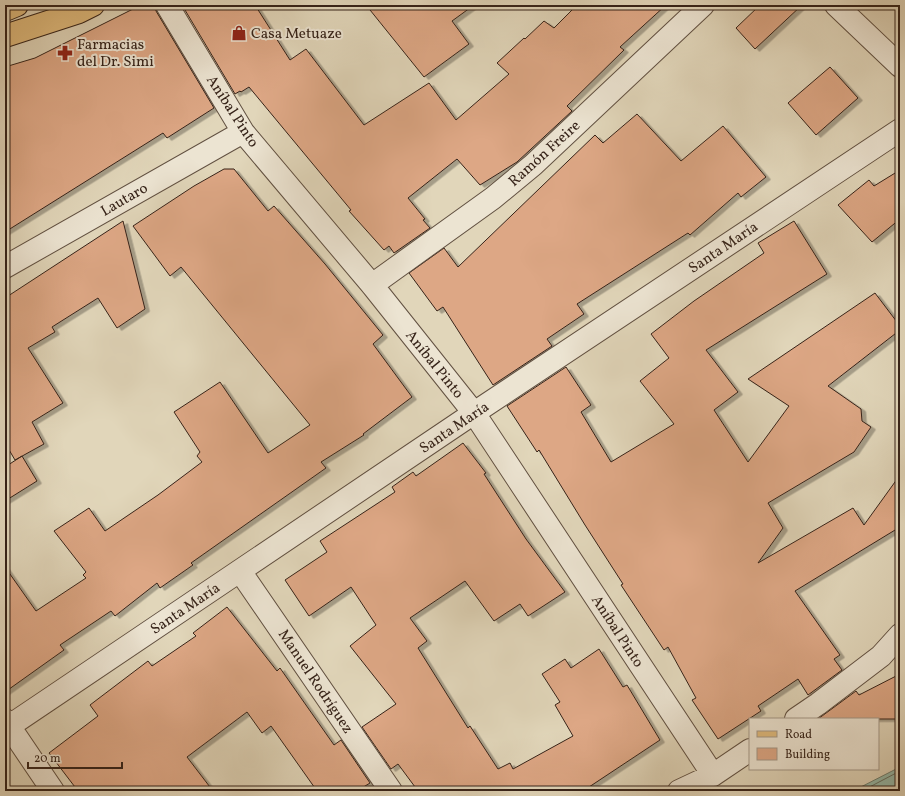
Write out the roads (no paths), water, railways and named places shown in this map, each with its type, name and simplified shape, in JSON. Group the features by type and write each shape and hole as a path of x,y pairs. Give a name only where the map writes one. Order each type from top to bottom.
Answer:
{"main road":[{"path":"5,10 18,5"},
{"path":"5,36 79,12 93,5"}],"street":[{"name":"Aníbal Pinto","path":"168,5 243,132 372,285 474,413 713,775"},
{"name":"Ramón Freire","path":"372,285 493,198 533,165 703,5"},
{"path":"836,5 900,66"},
{"name":"Santa María","path":"6,725 240,571 474,413 900,130"},
{"name":"Lautaro","path":"5,267 243,132"},
{"name":"Manuel Rodríguez","path":"240,571 391,791"},
{"path":"797,718 881,656 900,635"},
{"path":"6,725 53,791"},
{"path":"679,791 713,775 749,751"}],"water":[{"path":"900,767 900,791 853,791"}],"place":[{"name":"Casa Metuaze","path":"239,33"},
{"name":"Farmacias del Dr. Simi","path":"65,53"}]}
